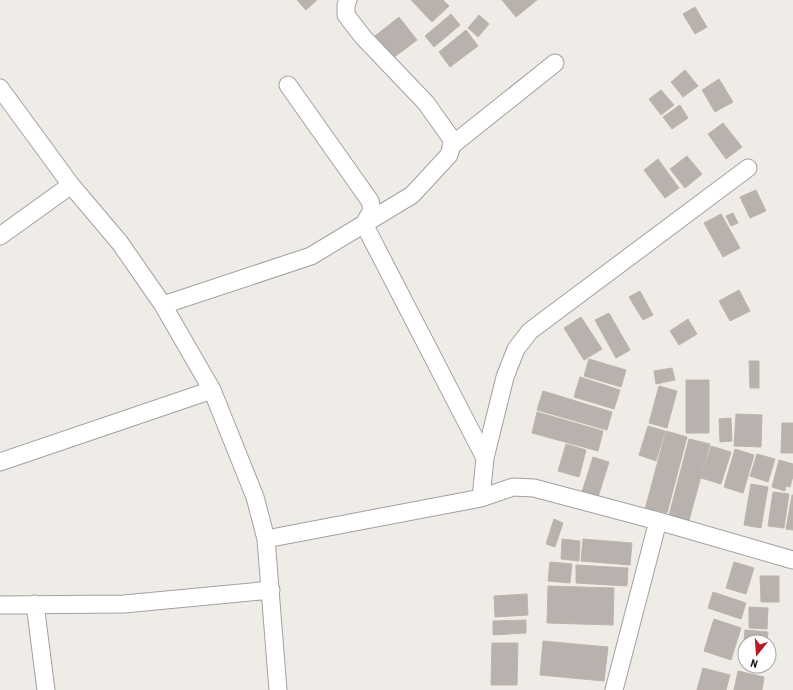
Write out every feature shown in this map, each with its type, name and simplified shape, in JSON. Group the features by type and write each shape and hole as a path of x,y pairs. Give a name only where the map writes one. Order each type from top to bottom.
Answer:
{"street":[{"path":"163,305 311,256 412,195 449,155 453,141 426,103 363,37 346,15 346,4 348,0"},
{"path":"451,146 555,63"},
{"path":"288,85 370,201 372,210 364,224"},
{"path":"0,88 70,185 120,243 163,305 212,390 255,497 266,539 278,690"},
{"path":"480,498 485,458 505,377 516,349 530,331 748,168"},
{"path":"0,236 70,185"},
{"path":"364,224 485,458"},
{"path":"0,462 212,390"},
{"path":"266,539 480,498 513,487 534,488 658,521 793,560"},
{"path":"614,690 658,521"},
{"path":"0,605 124,604 271,590"},
{"path":"35,604 46,690"}],"building":[{"path":"297,0 317,0 306,10"},
{"path":"411,0 443,0 449,6 432,22"},
{"path":"502,0 537,0 516,17"},
{"path":"695,7 707,27 695,34 683,14"},
{"path":"451,14 460,25 434,47 425,36"},
{"path":"479,15 489,24 478,37 468,28"},
{"path":"399,17 417,40 393,58 375,36"},
{"path":"466,30 478,46 450,67 439,52"},
{"path":"685,70 698,86 683,97 671,82"},
{"path":"719,79 733,102 715,112 702,90"},
{"path":"661,90 674,105 661,115 649,99"},
{"path":"680,105 688,118 672,129 663,117"},
{"path":"723,123 742,147 726,159 708,134"},
{"path":"687,156 702,174 685,188 670,169"},
{"path":"658,159 679,188 665,198 644,170"},
{"path":"756,190 766,211 750,218 740,197"},
{"path":"733,213 738,223 731,226 726,216"},
{"path":"721,214 740,248 723,257 704,223"},
{"path":"739,290 750,311 730,321 719,301"},
{"path":"640,291 653,315 643,320 629,297"},
{"path":"609,313 630,350 616,358 595,320"},
{"path":"581,317 602,349 584,360 564,328"},
{"path":"688,319 697,334 679,345 670,331"},
{"path":"589,359 626,370 621,387 584,376"},
{"path":"749,361 759,361 759,388 750,388"},
{"path":"672,368 675,380 656,384 654,371"},
{"path":"580,377 620,390 614,409 574,397"},
{"path":"686,380 709,380 709,433 686,433"},
{"path":"659,386 677,391 667,428 649,423"},
{"path":"543,391 612,412 607,430 537,410"},
{"path":"537,412 603,431 598,451 532,433"},
{"path":"736,414 762,415 761,447 734,446"},
{"path":"731,418 732,441 720,442 719,419"},
{"path":"782,423 793,423 793,453 781,453"},
{"path":"648,426 665,431 656,461 639,455"},
{"path":"666,431 687,437 667,513 656,510 654,516 644,513"},
{"path":"689,439 710,444 688,524 668,519"},
{"path":"566,444 586,450 579,477 558,471"},
{"path":"711,446 731,452 721,484 701,478"},
{"path":"735,449 754,455 743,493 724,487"},
{"path":"757,454 775,459 768,482 750,476"},
{"path":"593,457 609,462 598,497 582,492"},
{"path":"779,460 793,464 793,476 790,487 786,486 785,491 772,487"},
{"path":"751,484 768,487 761,528 744,525"},
{"path":"773,492 789,494 784,528 768,526"},
{"path":"793,495 793,530 786,529"},
{"path":"554,519 563,523 555,547 546,544"},
{"path":"562,539 580,541 579,561 561,559"},
{"path":"583,539 632,543 630,565 581,561"},
{"path":"550,562 572,564 570,583 548,581"},
{"path":"734,562 754,568 746,594 726,588"},
{"path":"576,565 628,568 627,586 576,583"},
{"path":"760,576 779,576 779,602 761,602"},
{"path":"548,586 614,588 613,625 547,623"},
{"path":"713,592 746,603 741,619 708,608"},
{"path":"527,594 528,615 495,617 494,596"},
{"path":"749,607 768,608 767,629 749,628"},
{"path":"714,619 741,628 739,634 737,634 737,641 731,660 704,651"},
{"path":"526,620 526,633 493,635 493,621"},
{"path":"745,630 768,632 768,634 745,634"},
{"path":"543,641 608,647 604,681 540,675"},
{"path":"492,643 518,643 517,685 491,685"},
{"path":"703,668 730,675 726,690 697,690"},
{"path":"737,674 751,674 764,677 762,690 734,690"}]}
